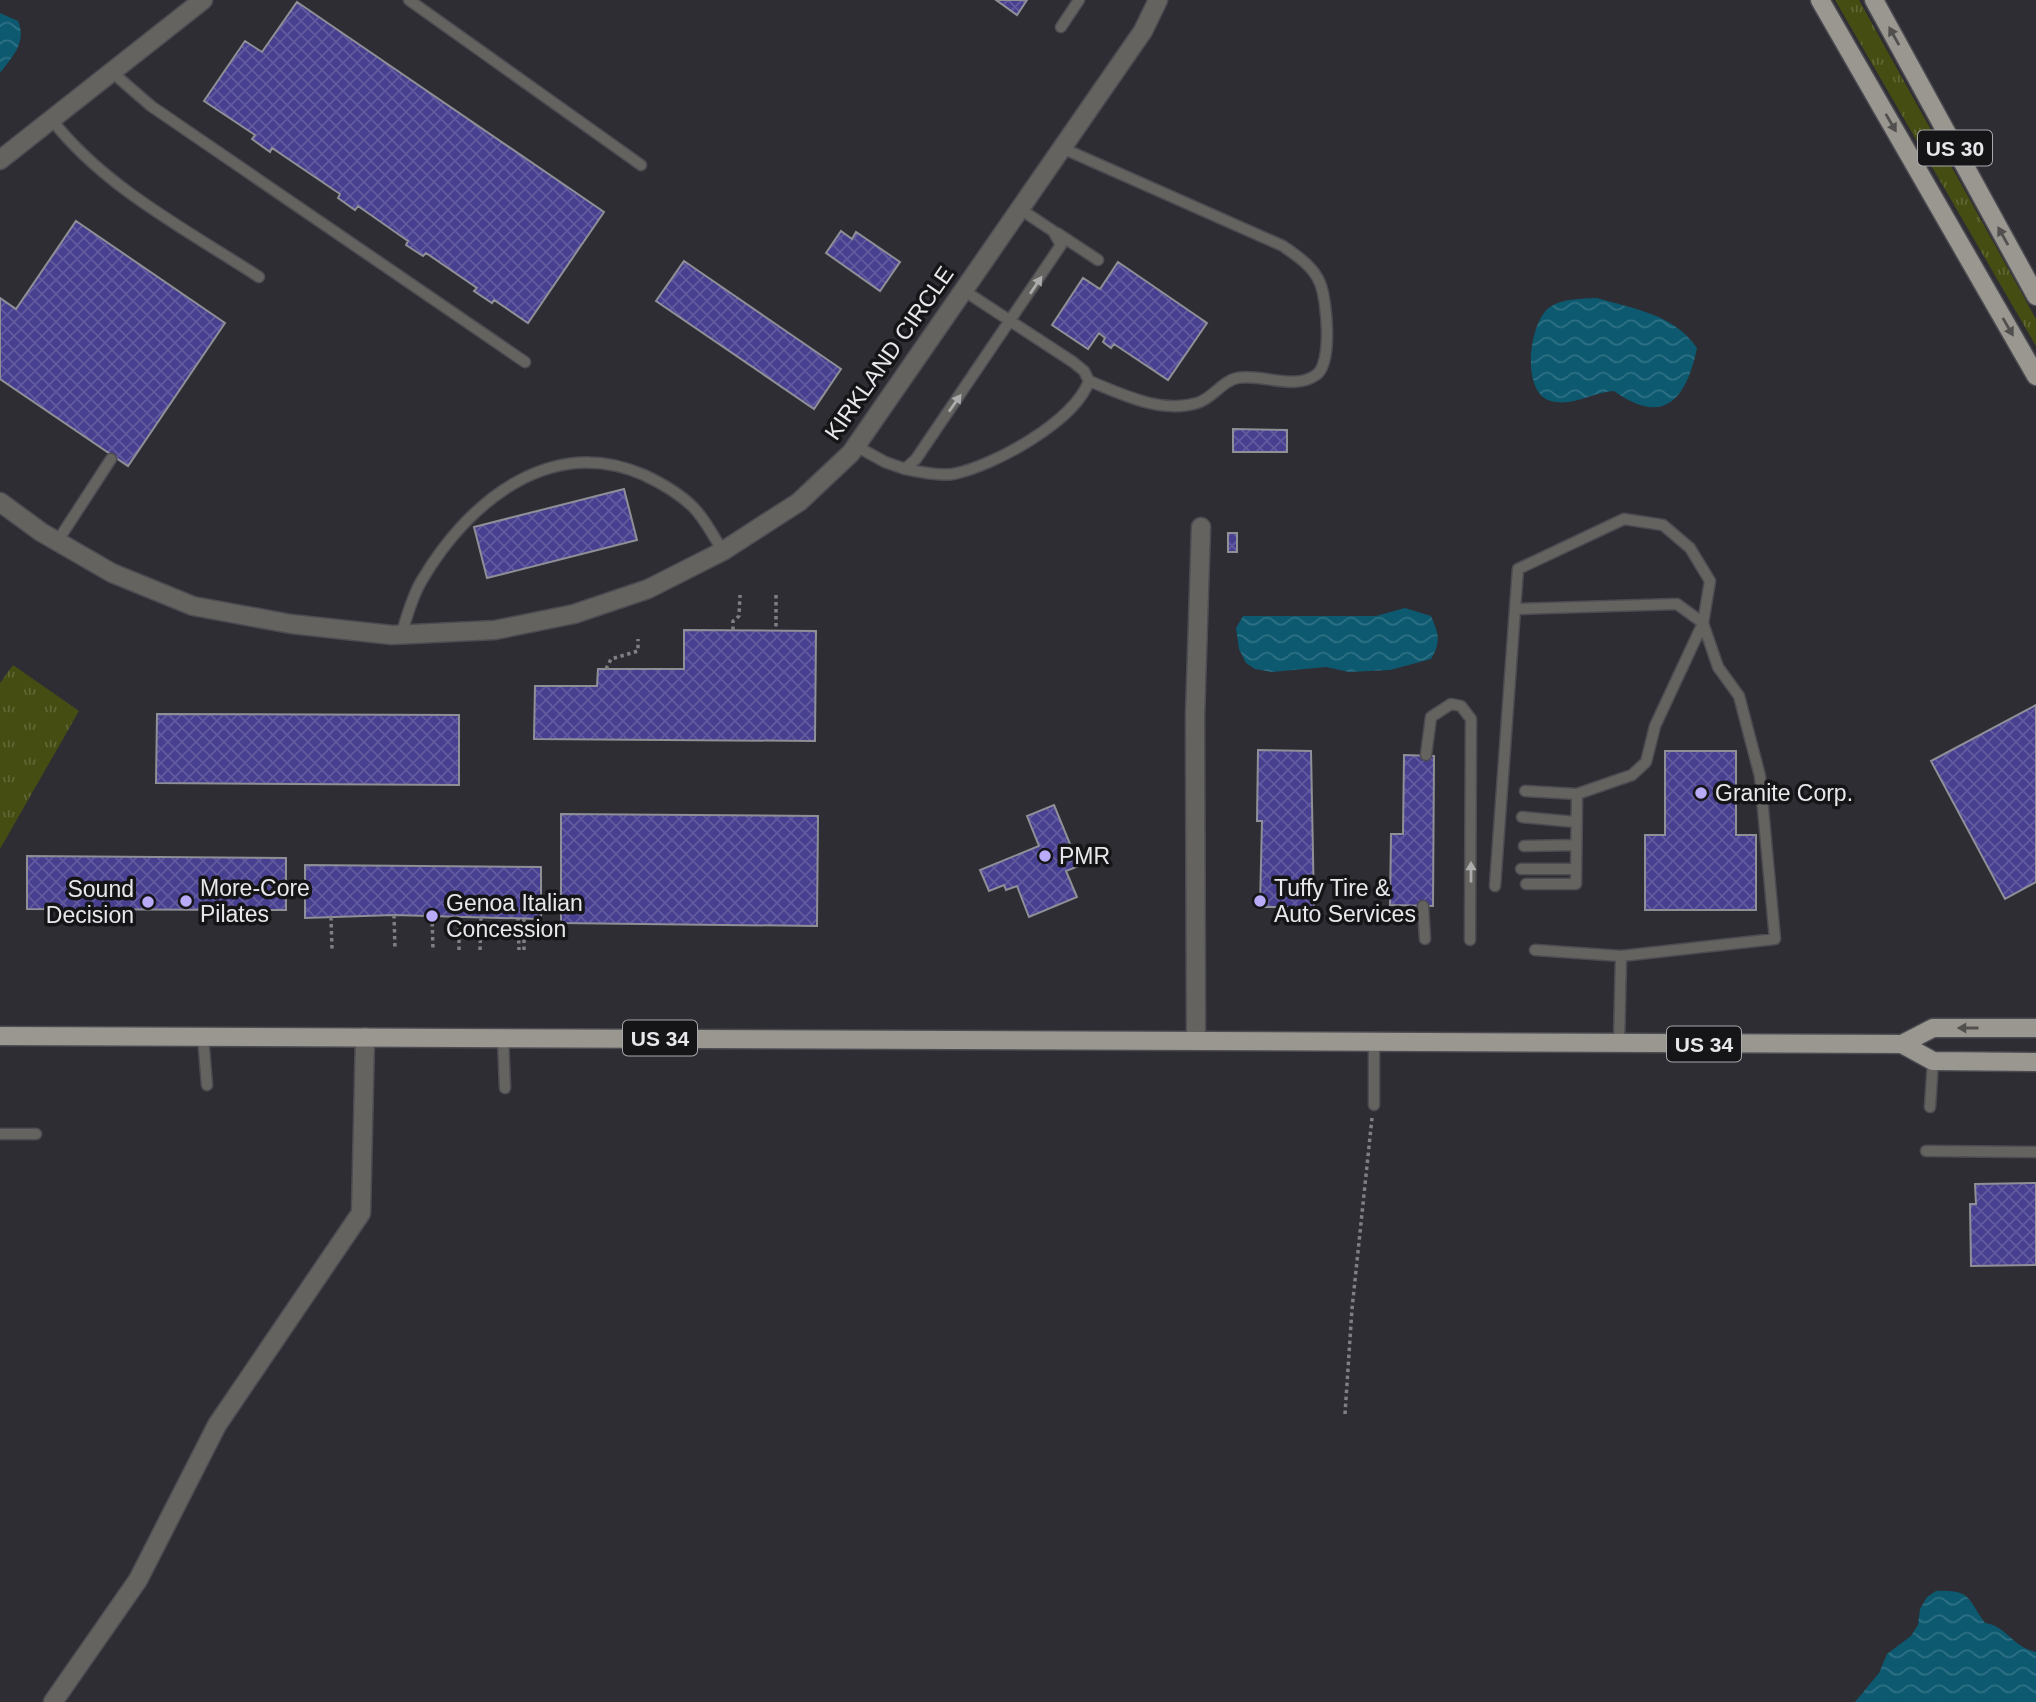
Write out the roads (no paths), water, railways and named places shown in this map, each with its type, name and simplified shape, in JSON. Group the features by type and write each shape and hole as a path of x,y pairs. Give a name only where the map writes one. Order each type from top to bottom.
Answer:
{"main road":[{"name":"US 30","path":"1820,0 2036,376"},
{"name":"US 30","path":"1874,0 2036,296"},
{"name":"US 34","path":"0,1036 1902,1044 1933,1028 2036,1028"},
{"name":"US 34","path":"1902,1044 1933,1061 2036,1062"}],"street":[{"path":"0,160 204,0"},
{"name":"KIRKLAND CIRCLE","path":"0,502 57,542 112,573 192,606 291,624 401,635 495,629 573,614 648,589 723,551 799,502 856,446 1143,31 1157,0"},
{"path":"1196,1040 1195,716 1201,527"},
{"path":"53,1702 138,1580 217,1425 361,1213 365,1037"}],"lane":[{"path":"410,0 641,165"},
{"path":"1061,27 1079,0"},
{"path":"113,73 151,106 526,362"},
{"path":"52,120 72,146 99,171 258,278"},
{"path":"964,290 1008,326 1073,362 1084,371 1089,381 1138,401 1174,406 1198,403 1234,379 1291,381 1319,374 1323,365 1326,313 1320,282 1307,263 1283,246 1062,148"},
{"path":"1020,209 1098,260"},
{"path":"905,469 916,459 1053,260 1061,245 1053,231"},
{"path":"856,446 885,462 905,469 950,474 972,469 1000,457 1055,422 1085,391 1089,381"},
{"path":"57,542 111,459"},
{"path":"401,635 420,582 468,518 512,484 552,465 594,461 626,467 662,483 695,509 723,551"},
{"path":"1495,886 1518,569 1624,519 1663,525 1690,548 1710,581 1703,623 1655,726 1646,762 1632,775 1577,794 1525,791"},
{"path":"1515,608 1677,604 1703,623 1718,667 1739,696 1760,776 1775,939 1620,957 1535,950"},
{"path":"1426,755 1431,717 1451,704 1461,706 1471,719 1470,940"},
{"path":"1527,884 1576,884 1577,794"},
{"path":"1522,817 1576,822"},
{"path":"1524,846 1576,845"},
{"path":"1521,869 1576,869"},
{"path":"1423,906 1425,939"},
{"path":"1619,1044 1620,957"},
{"path":"203,1037 206,1085"},
{"path":"503,1038 505,1088"},
{"path":"1374,1043 1374,1105"},
{"path":"1930,1107 1933,1061"},
{"path":"0,1134 36,1134"},
{"path":"1926,1151 2036,1152"}],"water":[{"path":"0,13 18,21 21,36 10,61 0,73"},
{"path":"1597,298 1665,320 1677,327 1697,348 1686,382 1670,402 1659,407 1646,406 1614,391 1567,402 1551,401 1541,395 1535,385 1531,356 1537,326 1543,315 1550,307 1561,302"},
{"path":"1405,608 1431,616 1438,638 1431,659 1390,670 1349,672 1326,667 1272,672 1255,669 1246,663 1239,649 1236,628 1243,616 1376,616"},
{"path":"1936,1591 1963,1594 1972,1602 1985,1623 1999,1628 2021,1646 2036,1652 2036,1702 1855,1702 1879,1673 1887,1654 1911,1636 1918,1625 1920,1609 1927,1597"}],"place":[{"name":"Granite Corp.","path":"1701,793"},
{"name":"PMR","path":"1045,856"},
{"name":"More-Core Pilates","path":"186,901"},
{"name":"Tuffy Tire & Auto Services","path":"1260,901"},
{"name":"Sound Decision","path":"148,902"},
{"name":"Genoa Italian Concession","path":"432,916"}]}
